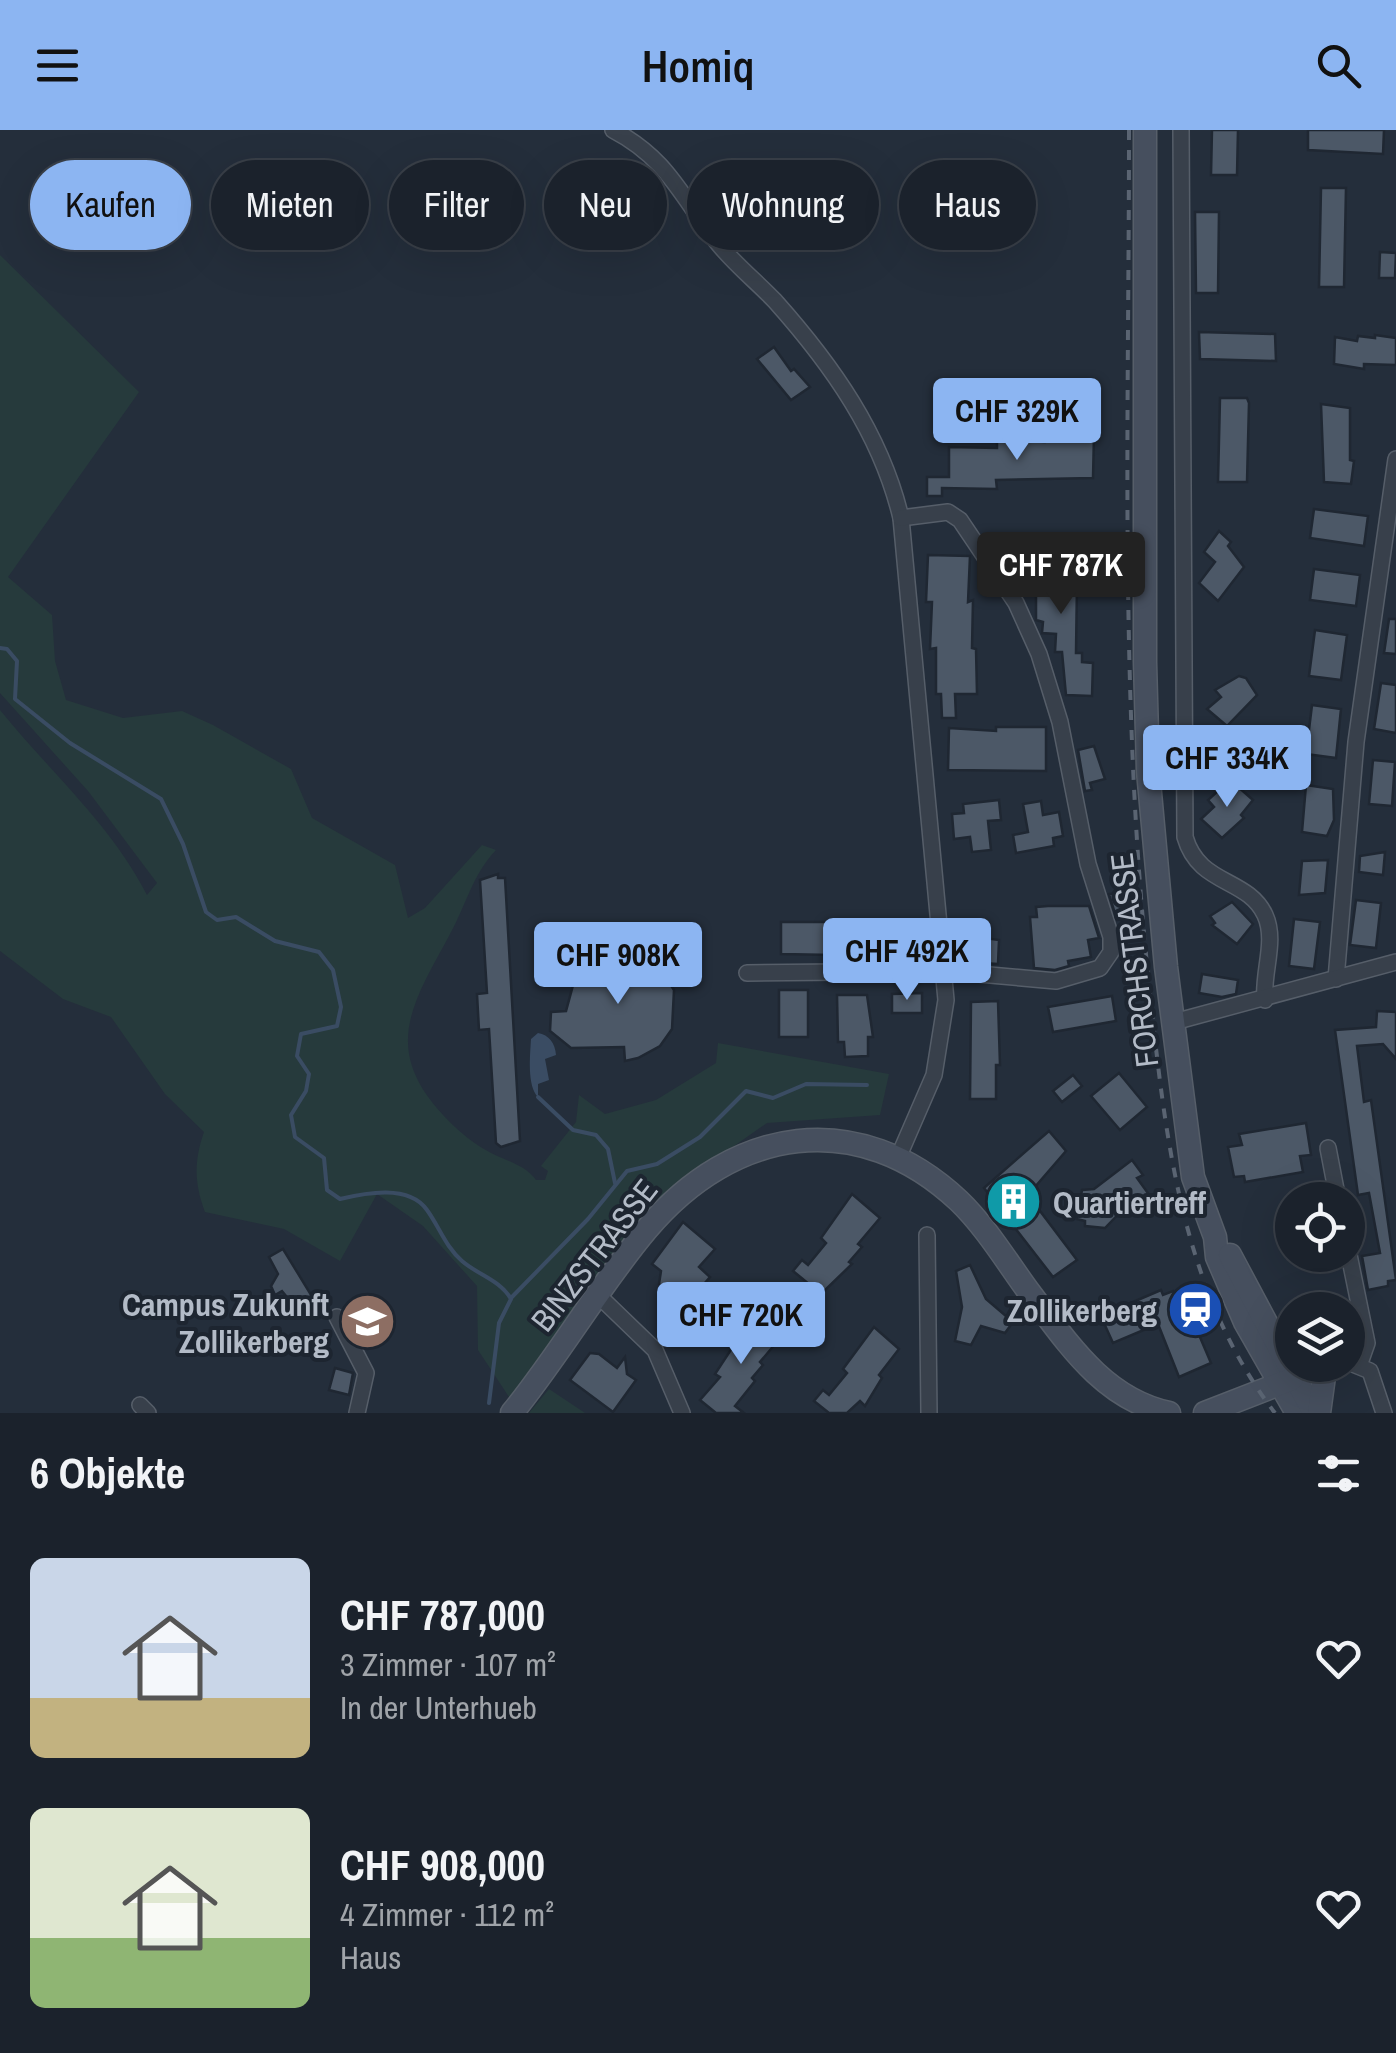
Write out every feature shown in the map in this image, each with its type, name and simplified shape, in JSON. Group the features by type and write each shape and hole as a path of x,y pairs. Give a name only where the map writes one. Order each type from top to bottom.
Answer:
{"main road":[{"name":"FORCHSTRASSE","path":"1145,130 1148,771 1174,1022 1193,1178 1215,1237 1227,1250 1275,1353"},
{"name":"BINZSTRASSE","path":"512,1413 648,1229 679,1197 751,1149 782,1142 839,1141 898,1158 962,1204 1094,1373 1118,1394 1163,1412"},
{"path":"1204,1413 1285,1382"},
{"name":"FORCHSTRASSE","path":"1288,1382 1297,1413"},
{"name":"FORCHSTRASSE","path":"1289,1382 1316,1413"},
{"path":"1316,1413 1333,1382"}],"street":[{"path":"614,130 642,145 665,166 718,244 784,312 843,386 880,453 901,518 945,972 943,1033 934,1075 898,1158"},
{"path":"1182,130 1185,837 1201,868 1255,900 1265,916 1270,939 1265,1000"},
{"path":"1336,980 1356,742 1396,459"},
{"path":"746,974 945,972 1056,981 1100,968 1112,952 1077,816 1060,722 1039,654 1016,603 960,520 948,512 901,518"},
{"path":"1174,1022 1396,962"},
{"path":"1328,1148 1335,1182"},
{"path":"926,1235 929,1413"},
{"path":"599,1296 655,1350 682,1413"},
{"path":"337,1317 366,1373 357,1413"},
{"path":"1365,1377 1377,1383 1384,1413"}],"green space":[{"path":"0,255 139,392 8,577 52,615 55,661 66,700 123,718 182,711 291,769 312,818 395,865 408,918 425,908 482,845 496,850 475,880 424,983 409,1026 413,1068 424,1091 457,1129 536,1180 545,1180 548,1171 541,1166 576,1122 579,1095 605,1114 656,1100 716,1063 718,1043 889,1074 880,1115 767,1123 707,1165 644,1218 594,1279 511,1400 478,1350 477,1286 423,1226 377,1194 340,1261 284,1229 205,1212 197,1172 204,1132 165,1094 111,1017 63,999 0,951 0,710 97,821 147,895 157,883 88,791 0,693"},
{"path":"549,1389 585,1413 529,1413"}],"water":[{"path":"538,1033 551,1040 556,1055 545,1059 549,1080 538,1084 538,1097 532,1086 530,1062 531,1039"}],"building":[{"path":"1212,130 1238,130 1237,175 1211,175"},
{"path":"1308,130 1384,130 1383,154 1308,150"},
{"path":"1321,188 1346,188 1344,287 1319,287"},
{"path":"1195,212 1219,212 1218,293 1196,293"},
{"path":"1380,252 1396,253 1395,278 1379,278"},
{"path":"1199,332 1275,334 1276,361 1200,359"},
{"path":"1358,336 1396,338 1396,365 1364,364 1364,369 1334,364 1335,337 1357,341"},
{"path":"774,347 791,371 794,369 810,387 791,400 757,359"},
{"path":"1220,398 1247,398 1249,403 1247,482 1218,482"},
{"path":"1321,404 1350,408 1350,460 1354,461 1351,484 1324,482"},
{"path":"1094,434 1093,478 996,480 997,489 942,488 942,496 927,496 927,477 949,477 949,447 997,448 997,440 1044,442 1042,435"},
{"path":"1314,509 1368,516 1364,546 1310,538"},
{"path":"1219,531 1231,542 1228,546 1244,567 1218,601 1199,583 1215,562 1204,552"},
{"path":"928,555 970,556 968,602 973,600 972,648 976,649 977,694 955,694 956,718 942,718 941,694 936,694 936,648 930,649 932,602 926,602"},
{"path":"1045,556 1072,556 1072,581 1077,582 1076,653 1082,653 1082,662 1093,663 1092,696 1066,695 1062,652 1055,652 1056,634 1042,633 1043,622 1036,620 1036,577 1019,577 1018,563 1045,563"},
{"path":"1314,569 1360,575 1356,606 1310,600"},
{"path":"1389,619 1396,619 1396,654 1384,653"},
{"path":"1315,630 1347,635 1341,680 1309,676"},
{"path":"1239,676 1246,678 1257,695 1227,726 1207,709 1221,697 1215,690"},
{"path":"1381,683 1396,685 1396,733 1374,729"},
{"path":"1312,705 1341,709 1336,758 1306,754"},
{"path":"996,727 1046,727 1046,771 948,770 949,728 996,731"},
{"path":"1094,746 1105,779 1090,783 1092,790 1085,791 1078,750"},
{"path":"1373,760 1395,762 1392,806 1369,804"},
{"path":"1236,785 1253,800 1241,815 1244,818 1222,838 1201,819 1214,807 1208,800 1220,789 1225,795"},
{"path":"1306,785 1333,789 1334,820 1327,836 1302,832"},
{"path":"999,800 1001,820 988,821 991,850 972,852 970,837 954,839 952,814 964,813 963,804"},
{"path":"1041,801 1043,815 1059,812 1063,836 1053,838 1054,846 1016,853 1013,835 1028,832 1023,804"},
{"path":"1385,852 1383,875 1359,872 1360,856"},
{"path":"1328,860 1325,893 1299,895 1302,861"},
{"path":"498,874 498,878 505,878 520,1141 501,1147 496,1143 489,1029 479,1030 477,994 487,993 480,880"},
{"path":"1128,892 1130,918 1117,920 1109,894"},
{"path":"1356,900 1381,903 1376,948 1350,945"},
{"path":"1232,902 1253,924 1237,944 1212,925 1215,923 1210,916"},
{"path":"1089,906 1099,938 1088,940 1091,957 1068,961 1069,966 1055,970 1034,968 1030,917 1037,917 1036,907"},
{"path":"1294,919 1320,922 1314,969 1289,966"},
{"path":"781,922 840,922 840,934 833,934 833,955 781,954"},
{"path":"888,928 922,928 923,953 888,954"},
{"path":"971,936 999,940 998,964 965,962"},
{"path":"604,954 629,954 648,960 674,990 672,1029 660,1046 638,1058 625,1061 624,1047 571,1048 550,1031 551,1012 566,1011 575,978"},
{"path":"1202,974 1238,980 1236,994 1222,997 1199,993"},
{"path":"779,990 808,990 808,1037 779,1037"},
{"path":"922,993 922,1013 892,1013 892,994"},
{"path":"837,995 867,995 873,1037 868,1037 868,1056 845,1057 844,1042 838,1042"},
{"path":"1112,996 1116,1021 1053,1032 1048,1007"},
{"path":"998,1001 1000,1065 996,1065 996,1099 970,1099 971,1002"},
{"path":"1377,1011 1396,1012 1396,1059 1383,1044 1357,1046 1364,1102 1371,1100 1396,1280 1368,1290 1365,1256 1380,1253 1369,1193 1365,1194 1365,1182 1356,1182 1335,1030 1376,1027"},
{"path":"1119,1073 1147,1107 1120,1130 1091,1096"},
{"path":"1073,1075 1082,1086 1062,1102 1053,1091"},
{"path":"1306,1123 1311,1155 1300,1156 1303,1172 1245,1182 1244,1176 1234,1177 1228,1147 1242,1145 1239,1134"},
{"name":"Quartiertreff","path":"1049,1131 1066,1151 1028,1195 1077,1260 1053,1277 984,1188"},
{"path":"1132,1160 1143,1175 1137,1178 1150,1196 1137,1206 1132,1200 1105,1228 1085,1226 1085,1221 1077,1219 1082,1190 1094,1189"},
{"path":"852,1194 880,1218 858,1244 862,1247 849,1262 852,1264 821,1294 793,1271 802,1260 808,1265 826,1243 821,1238"},
{"path":"683,1222 715,1249 699,1267 710,1277 685,1306 659,1284 661,1271 652,1264"},
{"path":"283,1249 316,1303 300,1313 282,1291 275,1295 271,1286 278,1274 269,1257"},
{"path":"970,1265 986,1299 1013,1322 1005,1333 981,1326 971,1345 955,1341 962,1307 956,1271"},
{"path":"1161,1290 1163,1295 1173,1291 1185,1319 1191,1316 1211,1363 1179,1377 1158,1324 1113,1343 1103,1321 1128,1311 1126,1305"},
{"path":"755,1313 782,1336 760,1362 763,1365 752,1378 755,1381 735,1406 744,1413 716,1413 700,1400 720,1377 715,1374"},
{"path":"874,1327 899,1349 879,1375 882,1378 865,1406 860,1401 847,1413 829,1413 814,1401 823,1390 829,1395 847,1373 843,1369"},
{"path":"590,1353 599,1354 617,1368 625,1357 627,1374 636,1380 613,1412 570,1380"},
{"path":"335,1368 353,1373 349,1395 329,1390"}],"waterway":[{"path":"0,648 7,649 17,661 15,699 70,743 161,799 183,844 206,912 217,920 236,917 275,941 319,952 333,970 341,1007 337,1026 301,1034 297,1056 309,1074 306,1091 291,1115 295,1137 324,1158 327,1190 340,1199 386,1192 409,1196 427,1210 456,1255 506,1292 511,1299 499,1323 489,1403"},
{"path":"511,1298 588,1219 627,1171 657,1164 700,1137 746,1091 773,1098 806,1084 867,1085"},
{"path":"538,1097 573,1130 596,1135 608,1149 615,1183"}],"railway":[{"path":"1129,130 1129,664 1140,878 1155,1040 1171,1153 1198,1262 1217,1315 1243,1365 1275,1413"}],"place":[{"name":"Quartiertreff","path":"1014,1202"},
{"name":"Zollikerberg","path":"1196,1310"},
{"name":"Campus Zukunft Zollikerberg","path":"368,1322"}]}
